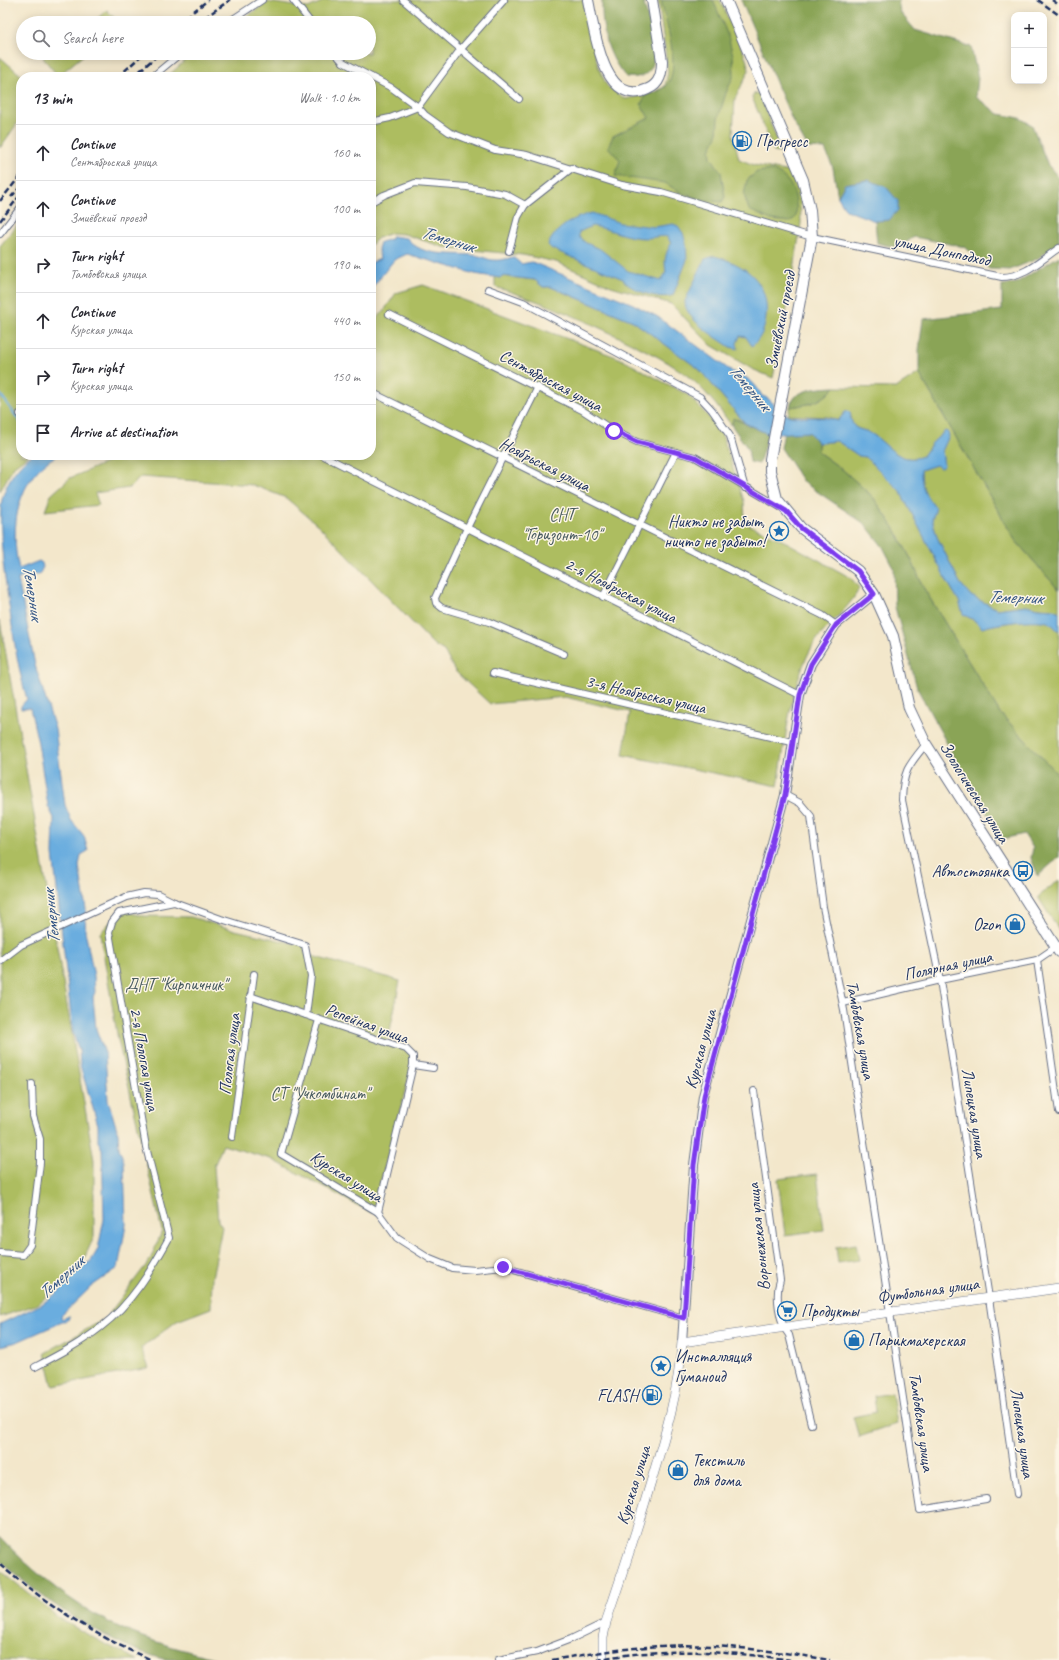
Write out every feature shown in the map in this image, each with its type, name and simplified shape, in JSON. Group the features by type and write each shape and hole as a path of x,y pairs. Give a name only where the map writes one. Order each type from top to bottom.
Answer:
{"main road":[{"path":"588,0 608,74 619,89 634,93 648,89 655,85 662,72 662,61 652,0"},
{"name":"Змиёвский проезд","path":"726,0 803,180 810,210 812,237 770,459 770,471 777,499 801,528 858,571 874,594 893,636 904,684"},
{"name":"Зоологическая улица","path":"904,684 909,708 926,744 1057,949"},
{"name":"Футбольная улица","path":"682,1342 1059,1288"},
{"name":"Курская улица","path":"603,1659 603,1638 606,1622 660,1452 680,1373 682,1342"}],"street":[{"path":"238,16 262,0"},
{"path":"293,0 305,16"},
{"path":"403,0 460,50 520,99"},
{"path":"376,121 390,118 418,107 460,50 504,0"},
{"path":"158,72 173,60"},
{"name":"улица Донподход","path":"341,60 362,72"},
{"name":"улица Донподход","path":"376,80 392,88 418,107 425,115 449,132 495,150 527,155 622,185 661,192 812,237 1002,277 1014,277 1025,272 1059,248"},
{"path":"510,251 518,217 525,205 572,168"},
{"path":"376,200 416,183 467,187 505,194 525,205"},
{"path":"0,234 16,213"},
{"path":"488,289 523,302 700,398 712,410 730,436 745,488"},
{"name":"Сентябрьская улица","path":"389,314 538,387 582,410 614,431 637,442 695,457 786,511"},
{"path":"538,387 467,528 435,598 436,603 442,608 489,622 564,654"},
{"name":"Ноябрьская улица","path":"376,394 639,526 822,615 836,625"},
{"path":"603,597 676,452"},
{"name":"2-я Ноябрьская улица","path":"332,460 800,695"},
{"path":"785,795 800,695 811,664 836,625 874,594"},
{"name":"3-я Ноябрьская улица","path":"492,673 792,742"},
{"name":"Липецкая улица","path":"926,744 910,764 903,780 902,800 940,980 989,1298 1017,1494"},
{"name":"Тамбовская улица","path":"785,795 800,803 811,816 823,906 843,1003 920,1510 986,1499"},
{"name":"Курская улица","path":"682,1342 694,1165 704,1096 785,795"},
{"path":"0,961 21,945 126,897 144,893 158,894 174,902 221,919 305,945 311,976 306,1015"},
{"name":"2-я Пологая улица","path":"36,1367 75,1345 102,1327 129,1301 151,1271 169,1238 146,1147 109,932 112,922 119,913 174,902"},
{"name":"Полярная улица","path":"843,1003 940,980 1037,960 1057,949"},
{"path":"1037,960 1059,1112"},
{"name":"Пологая улица","path":"232,1137 254,974"},
{"name":"Репейная улица","path":"250,996 406,1049 413,1056 413,1065 378,1212"},
{"name":"Курская улица","path":"319,1020 281,1154 378,1212 397,1238 430,1259 452,1268 475,1270 503,1267 684,1318"},
{"path":"413,1065 432,1068"},
{"path":"0,1253 23,1255 30,1245 40,1163 40,1139 33,1116 32,1084"},
{"name":"Воронежская улица","path":"754,1091 780,1280 777,1289 783,1327 789,1335 811,1424"},
{"path":"498,1660 537,1652 572,1639 606,1622"}],"green space":[{"path":"326,0 583,0 598,66 607,86 625,99 651,93 665,86 668,72 658,0 720,0 746,58 749,70 735,99 733,134 739,159 754,165 790,172 800,197 801,223 792,283 773,378 752,369 711,345 671,304 611,286 556,262 523,255 443,247 404,234 391,233 376,240 376,72 172,72 185,60 376,60 376,16 247,16 268,2 308,8"},
{"path":"602,0 643,0 653,37 654,62 649,71 640,76 626,77 619,69 606,41"},
{"path":"661,0 713,0 728,36 733,55 734,75 726,93 718,119 717,136 710,150 711,157 721,172 725,197 722,202 706,201 681,193 665,183 615,176 620,160 608,147 613,136 649,118 641,104 646,95 664,88 671,78 673,56"},
{"path":"741,0 898,0 900,12 915,30 971,47 978,78 976,97 999,114 1020,118 1032,125 1048,165 1059,178 1059,243 1037,259 1010,270 989,269 965,247 914,237 898,248 877,243 875,221 889,220 868,180 845,184 838,197 833,168 825,149 808,148 793,122"},
{"path":"107,10 113,16 100,16"},
{"path":"0,57 17,72 16,72 16,125 0,148"},
{"path":"45,60 77,60 63,72 55,72"},
{"path":"755,93 759,94 781,150 778,153 774,152 752,97"},
{"path":"771,170 778,173 789,183 795,195 796,217 790,222 771,220 749,210 744,195 747,180 757,172"},
{"path":"16,226 16,460 22,460 14,466 0,491 0,246"},
{"path":"1059,256 1059,590 1015,540 919,373 919,350 923,319 1002,310 1002,285 1016,283"},
{"path":"502,276 535,280 543,287 551,287 633,321 699,369 745,423 737,419 732,421 732,426 695,382 678,369 658,357 573,316 527,297 495,287 495,277 500,278"},
{"name":"СНТ \"Горизонт-10\"","path":"423,285 619,358 688,395 720,429 744,501 745,523 788,543 851,578 859,588 851,602 813,645 805,661 793,696 778,786 623,755 630,712 565,697 490,704 455,671 444,651 434,645 319,526 286,498 253,485 141,477 129,488 95,493 99,505 45,511 51,495 70,478 112,460 376,460 376,319 383,312 396,293"},
{"path":"919,373 1015,540 1059,590 1059,612 1053,609 1038,608 1026,605 997,609 971,596 960,583 937,537 932,519 936,508 926,495 921,476 921,470 936,465 943,459 942,451 949,436 945,431 932,443 923,456 907,458 894,452 870,433 855,427 852,422 850,412 846,411 838,421 829,417 788,415 790,407 804,405 820,400 835,387 896,388"},
{"path":"835,387 820,400 804,405 790,407 796,396 808,390"},
{"path":"733,418 768,434 759,464 750,462 748,449 732,426"},
{"path":"784,432 809,432 818,443 818,452 843,470 873,497 895,529 912,561 923,587 1000,713 1059,776 1059,857 1038,876 1031,858 1033,848 1024,834 1002,839 958,764 917,688 895,607 894,568 883,547 865,524 803,482 781,448"},
{"path":"837,441 859,456 866,457 900,491 959,601 963,614 977,622 982,628 1026,620 1036,620 1050,623 1059,631 1059,776 1000,713 923,587 912,561 895,529 873,497 843,470 818,452 818,443"},
{"path":"0,620 94,1160 94,1237 81,1265 38,1304 0,1317"},
{"path":"1059,880 1059,930 1038,897"},
{"path":"121,911 144,916 191,917 235,930 305,946 305,954 400,981 388,1041 416,1051 372,1213 271,1159 223,1145 214,1166 218,1221 222,1227 212,1278 211,1308 177,1321 141,1348 149,1368 53,1386 45,1353 105,1319 150,1260 162,1231 118,1040 100,933"},
{"path":"817,1174 824,1230 785,1235 778,1179"},
{"path":"856,1244 859,1260 838,1263 836,1247"},
{"path":"892,1393 897,1424 859,1437 853,1417 876,1412 874,1396"},
{"path":"0,1537 45,1579 96,1615 141,1636 173,1647 221,1660 163,1659 120,1643 76,1619 35,1591 0,1560"},
{"path":"0,1570 60,1619 103,1643 138,1660 0,1660"}],"water":[{"path":"868,180 886,187 898,201 898,210 889,220 875,221 846,210 838,197 845,184"},
{"path":"592,213 620,223 654,227 673,224 678,226 683,233 686,244 687,260 673,295 661,297 638,290 626,283 623,279 552,249 548,245 555,233 560,228 572,220","holes":["592,226 638,238 668,237 671,244 667,251 665,264 666,272 661,281 628,271 600,249 586,243 579,237 579,232"]},
{"path":"392,236 407,238 413,245 430,252 479,256 489,260 514,258 521,264 532,262 633,304 658,317 731,371 750,380 762,396 769,399 783,413 798,417 825,418 838,421 846,411 850,412 852,422 855,427 870,433 894,452 907,458 923,456 932,443 945,431 948,432 949,436 942,451 944,466 940,468 936,465 921,470 921,476 926,495 936,508 932,519 937,537 960,583 971,596 997,609 1026,605 1038,608 1053,609 1059,612 1059,631 1050,623 1044,621 1005,623 982,628 977,622 963,614 959,601 900,491 866,457 859,456 837,441 818,443 809,432 768,434 745,423 699,369 633,321 551,287 543,287 535,280 502,276 500,278 475,274 407,254 394,260 376,283 376,261 380,259 378,249 380,242 391,239"},
{"path":"714,256 736,264 753,276 764,294 766,305 765,325 760,337 752,346 746,337 740,336 737,343 738,349 730,347 709,333 695,321 686,308 685,301 705,259"},
{"name":"Темерник","path":"25,460 50,460 44,464 33,476 25,489 19,504 16,520 16,553 19,569 39,561 42,563 43,567 39,575 30,574 18,579 35,665 55,729 65,805 71,820 84,836 88,851 81,855 79,866 86,909 85,931 94,976 95,992 93,997 96,1029 105,1053 108,1100 118,1133 119,1148 124,1162 126,1225 118,1268 92,1286 61,1316 62,1319 69,1316 69,1319 17,1342 0,1346 0,1324 42,1304 58,1292 83,1266 91,1261 98,1249 104,1219 102,1149 98,1141 98,1125 80,1065 79,1050 73,1033 53,854 54,818 48,806 38,743 30,708 21,709 21,706 27,699 16,649 3,564 1,505 8,483"}],"waterway":[{"path":"0,394 16,416"}],"railway":[{"path":"188,16 208,0"},
{"path":"207,16 230,0"},
{"path":"1038,0 1059,15"},
{"path":"1052,0 1059,5"},
{"path":"123,72 136,60"},
{"path":"139,72 152,60"},
{"path":"0,201 16,181"},
{"path":"11,197 16,192"},
{"path":"0,221 16,200"},
{"path":"0,1565 54,1606 92,1630 111,1641 152,1660"},
{"path":"552,1660 593,1653 681,1645 746,1648 830,1660"},
{"path":"597,1660 643,1653 668,1652 744,1654 790,1660"}],"place":[{"name":"Прогресс","path":"742,141"},
{"name":"Никто не забыт, ничто не забыто!","path":"779,531"},
{"name":"Автостоянка","path":"1023,871"},
{"name":"Ozon","path":"1015,924"},
{"name":"Продукты","path":"787,1311"},
{"name":"Парикмахерская","path":"854,1340"},
{"name":"Инсталляция Гуманоид","path":"661,1366"},
{"name":"FLASH","path":"652,1395"},
{"name":"Текстиль для дома","path":"678,1470"}],"route":[{"path":"503,1267 684,1318 694,1165 704,1096 785,795 800,695 811,664 836,625 874,594 858,571 801,528 786,511 695,457 637,442 614,431"}],"park label":[{"name":"ДНТ \"Кирпичник\"","path":"176,984"},
{"name":"СТ \"Учкомбинат\"","path":"320,1093"}]}
